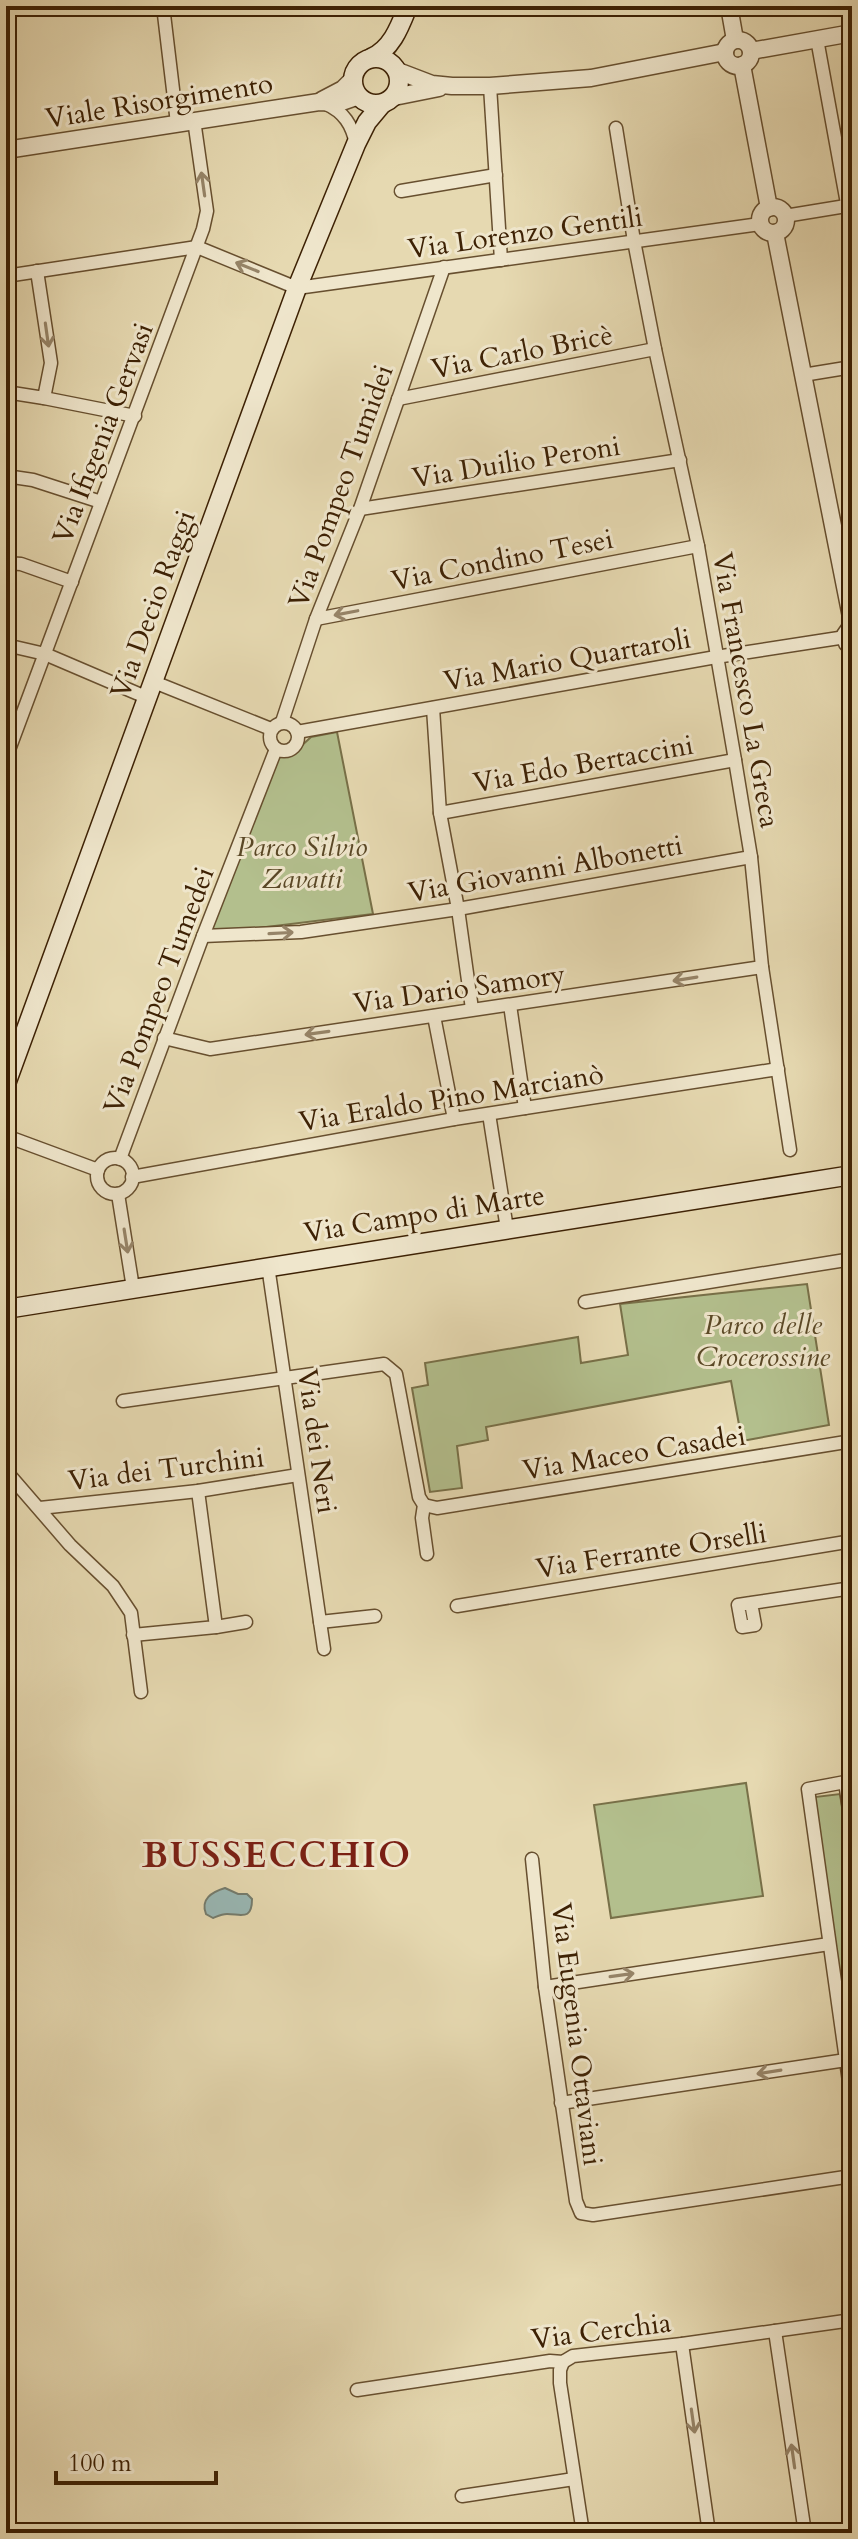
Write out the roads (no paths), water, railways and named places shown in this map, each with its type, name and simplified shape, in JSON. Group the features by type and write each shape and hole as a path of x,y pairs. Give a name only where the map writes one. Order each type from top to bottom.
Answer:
{"main road":[{"name":"Via Decio Raggi","path":"6,1084 297,288 356,144 370,95 359,66 380,55 398,31 408,6"},
{"name":"Via Decio Raggi","path":"370,95 400,83 398,31"},
{"path":"371,58 384,59 398,71"},
{"name":"Via Campo di Marte","path":"6,1309 852,1175"}],"street":[{"path":"163,6 177,123"},
{"path":"729,6 730,63 817,39 852,33"},
{"path":"817,39 850,206 852,231"},
{"path":"370,95 452,86 591,78 748,43 747,58 769,208"},
{"path":"398,71 423,81 452,86"},
{"path":"490,86 501,260"},
{"name":"Viale Risorgimento","path":"6,150 319,102 343,89 370,95"},
{"path":"319,102 333,107 345,118 352,127 356,144"},
{"name":"Via Ifigenia Gervasi","path":"6,758 197,247 207,211 194,120"},
{"name":"Via Francesco La Greca","path":"616,128 655,349 698,546 735,760 790,1150"},
{"path":"401,191 496,175"},
{"path":"785,216 850,206"},
{"path":"769,208 777,208 785,216 784,228 775,233 767,233 760,224 762,212 769,208"},
{"name":"Via Lorenzo Gentili","path":"297,288 760,224"},
{"path":"775,233 850,634"},
{"path":"6,276 197,247 297,288"},
{"name":"Via Pompeo Tumidei","path":"277,726 360,509 444,267"},
{"path":"37,271 51,363 44,398"},
{"name":"Via Carlo Bricè","path":"398,399 655,349"},
{"path":"803,375 852,367"},
{"path":"6,392 135,416"},
{"name":"Via Duilio Peroni","path":"360,509 680,460"},
{"path":"6,476 33,480 101,502"},
{"name":"Via Condino Tesei","path":"316,619 698,546"},
{"path":"6,563 21,564 72,582"},
{"name":"Via Mario Quartaroli","path":"297,732 850,634"},
{"path":"6,645 45,654 151,690 277,726 291,725 297,732 294,746 286,751 276,749 270,742 277,726"},
{"path":"433,708 440,813 472,1009"},
{"name":"Via Pompeo Tumedei","path":"120,1159 276,749"},
{"name":"Via Edo Bertaccini","path":"440,813 735,760"},
{"name":"Via Giovanni Albonetti","path":"203,936 301,932 458,909 751,857"},
{"name":"Via Dario Samory","path":"164,1038 210,1049 762,967"},
{"path":"510,1005 525,1108"},
{"path":"434,1016 454,1119"},
{"name":"Via Eraldo Pino Marcianò","path":"132,1177 454,1119 778,1069"},
{"path":"489,1114 507,1229"},
{"path":"6,1136 98,1170"},
{"path":"110,1159 120,1159 129,1166 132,1177 128,1188 118,1194 103,1190 97,1180 98,1170 110,1159"},
{"path":"118,1194 133,1288"},
{"path":"585,1302 852,1259"},
{"name":"Via dei Neri","path":"268,1266 324,1649"},
{"path":"123,1401 384,1364 396,1374 419,1497 424,1505 422,1518 427,1554"},
{"name":"Via Maceo Casadei","path":"424,1505 437,1508 852,1441"},
{"path":"6,1471 70,1545 113,1586 131,1613 141,1692"},
{"name":"Via dei Turchini","path":"40,1508 198,1491 298,1475"},
{"path":"198,1491 216,1627"},
{"name":"Via Ferrante Orselli","path":"457,1606 852,1541"},
{"path":"751,1603 852,1588"},
{"path":"320,1622 375,1616"},
{"path":"133,1635 246,1622"},
{"path":"852,1829 845,1782 808,1789 852,2103"},
{"name":"Via Eugenia Ottaviani","path":"532,1859 561,2103 577,2207 581,2213 593,2215 852,2176"},
{"path":"545,1987 829,1944"},
{"path":"561,2103 847,2052"},
{"name":"Via Cerchia","path":"357,2390 458,2373 563,2362 573,2356 852,2320"},
{"path":"775,2331 805,2533"},
{"path":"682,2344 709,2533"},
{"path":"563,2362 560,2383 583,2533"},
{"path":"462,2496 574,2479"}],"water":[{"path":"225,1888 247,1894 252,1899 248,1913 213,1918 206,1914 208,1897"}],"district":[{"name":"BUSSECCHIO","path":"277,1854"}],"park label":[{"name":"Parco Silvio Zavatti","path":"302,862"},
{"name":"Parco delle Crocerossine","path":"763,1340"}]}
